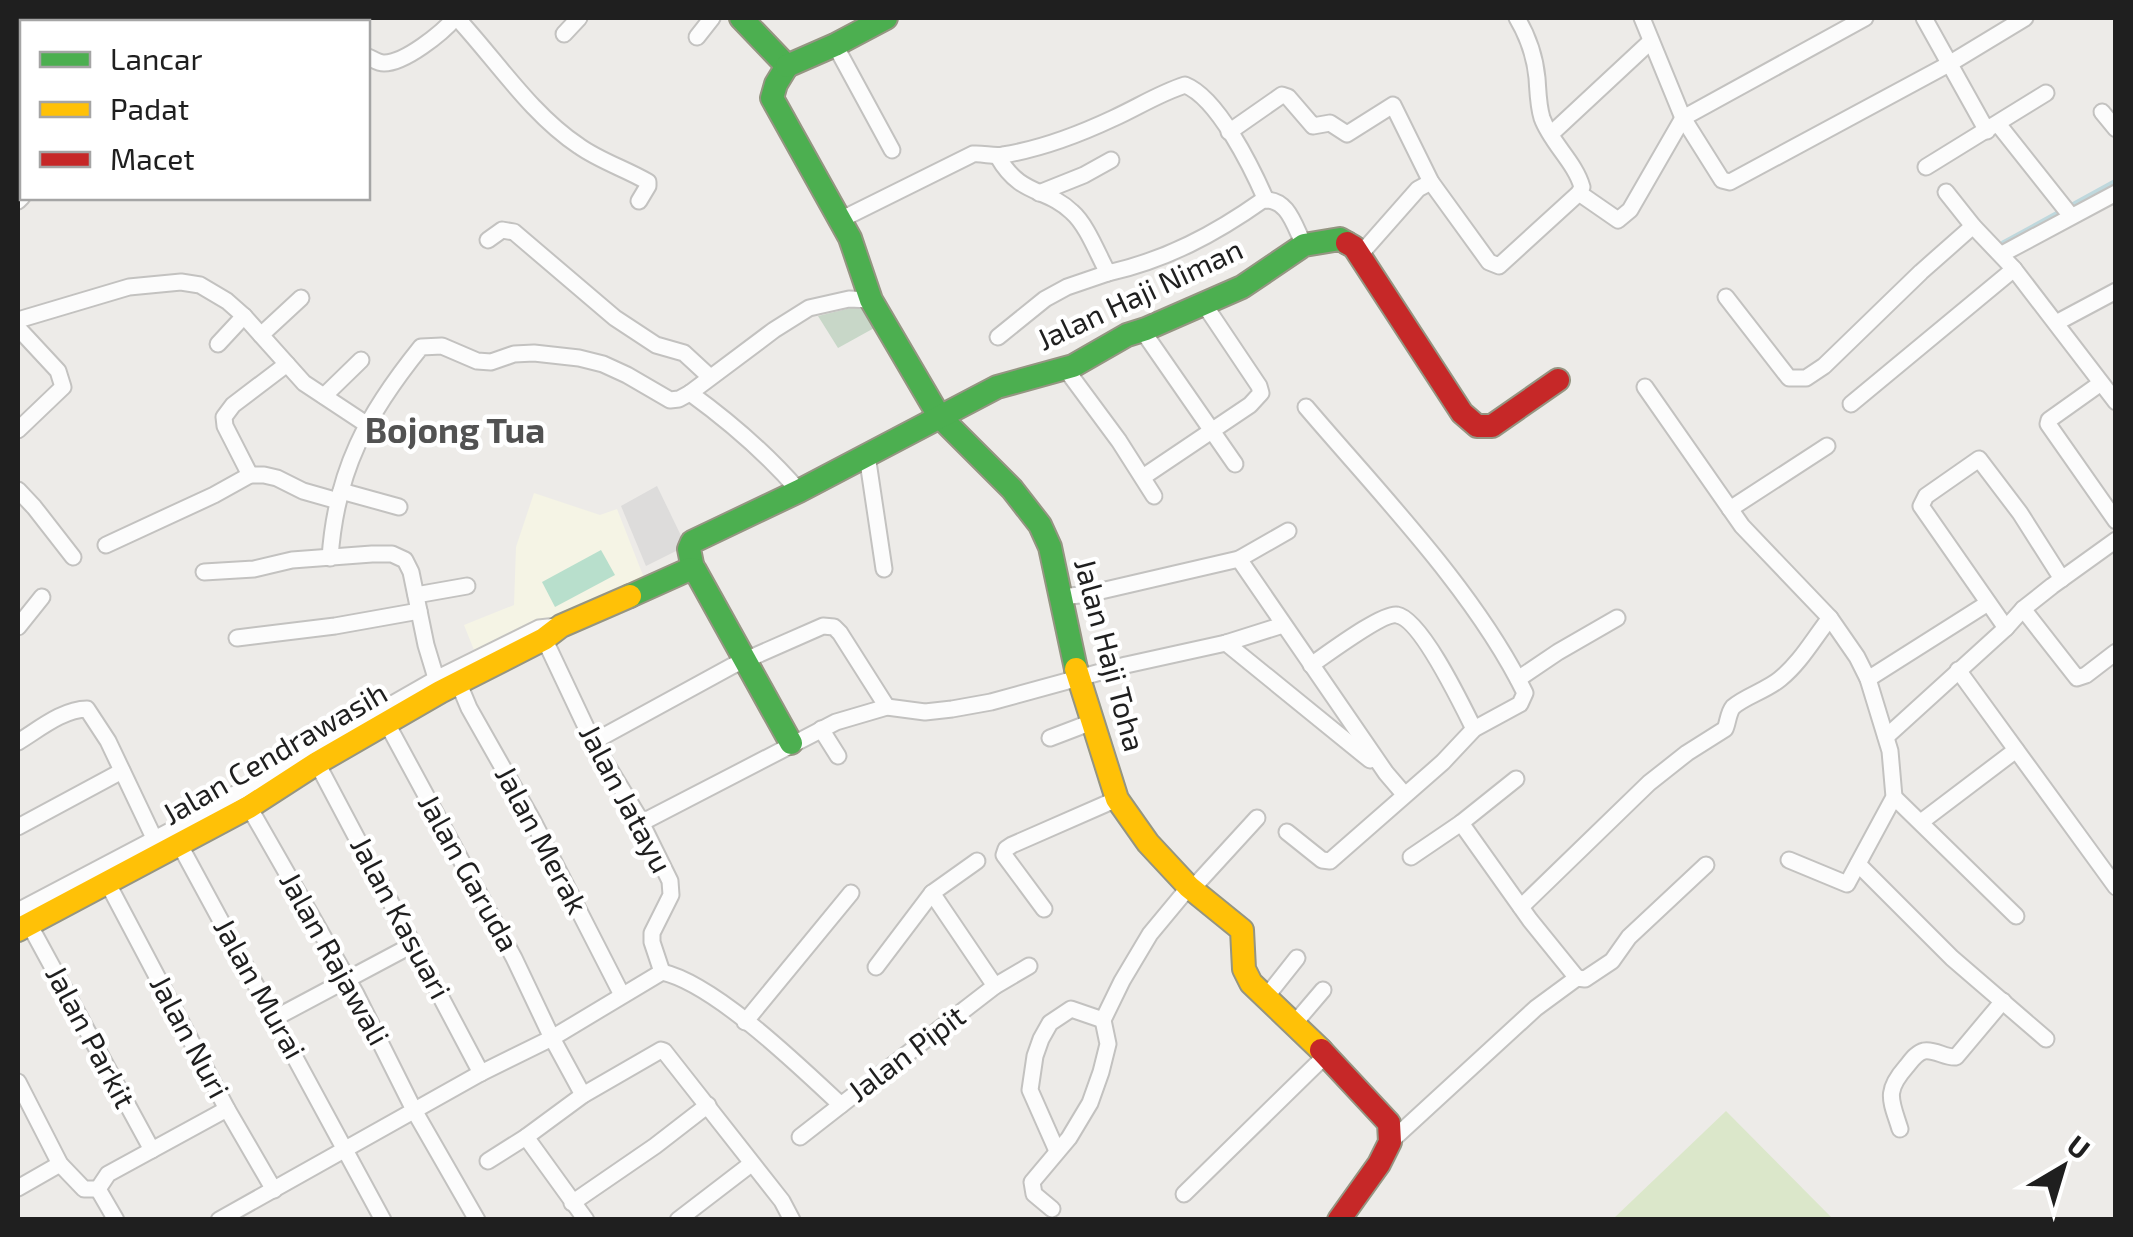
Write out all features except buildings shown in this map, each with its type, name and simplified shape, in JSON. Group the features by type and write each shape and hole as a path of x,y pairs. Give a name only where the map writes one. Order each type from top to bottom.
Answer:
{"street":[{"path":"370,59 384,63 406,55 441,34 456,18 556,128 582,149 648,182 640,201"},
{"path":"564,34 579,18"},
{"path":"698,37 712,18"},
{"path":"741,18 787,66 886,18"},
{"path":"1517,18 1532,54 1542,118 1579,187 1616,220 1630,210 1682,118 1865,18"},
{"path":"1642,18 1682,118 1722,180 1730,182 1949,64 2025,18"},
{"path":"1924,18 1992,128 2067,211"},
{"path":"1551,134 1651,42"},
{"path":"836,45 892,150"},
{"name":"Jalan Haji Toha","path":"787,66 772,98 850,238 872,300 940,416 1012,488 1040,525 1050,547 1078,680 1117,799 1148,843 1191,888 1242,930 1244,969 1252,983 1389,1123 1390,1142"},
{"path":"840,220 973,154 998,156 1037,148 1185,85 1198,92 1230,132 1266,200"},
{"path":"1926,167 2046,93"},
{"path":"1230,132 1282,96 1288,97 1313,126 1330,123 1347,134 1392,105 1431,182 1495,266 1579,187"},
{"path":"2102,112 2116,129"},
{"path":"998,156 1018,182 1071,210 1108,272"},
{"path":"1038,193 1111,160"},
{"path":"1358,256 1418,189 1431,182"},
{"path":"1946,192 2014,268 2116,402"},
{"path":"2002,254 2067,211 2116,193"},
{"path":"998,337 1067,287 1154,261 1224,228 1266,200 1277,200 1284,205 1304,244 1340,239 1354,247 1462,412 1477,426 1492,426 1558,380"},
{"path":"1726,297 1789,378 1806,378 1824,366 1973,226"},
{"path":"488,240 502,230 514,232 615,318 656,345 684,352 710,378"},
{"name":"Jalan Haji Niman","path":"692,569 692,542 997,387 1066,368 1127,335 1242,287 1304,244"},
{"path":"1852,404 2014,268"},
{"path":"18,430 63,387 58,371 18,324 129,287 181,282 200,285 227,301 304,383 366,424"},
{"path":"2056,323 2116,290"},
{"path":"261,335 302,298"},
{"path":"330,558 339,496 356,446 366,424 421,347 442,346 477,361 491,362 514,354 579,358 627,375 670,400 690,393 809,308 848,299 872,300"},
{"path":"1143,477 1213,431 1260,393 1204,304"},
{"path":"218,344 244,316"},
{"path":"1142,330 1234,464"},
{"path":"324,396 360,360"},
{"path":"250,475 224,417 287,364"},
{"path":"1066,368 1154,496"},
{"path":"2101,383 2048,422 2116,521"},
{"path":"1646,387 1751,536 1830,618 1857,657 1886,736 1894,798 1847,884 1789,860"},
{"path":"690,393 761,451 798,491"},
{"path":"1287,832 1322,860 1330,861 1474,730 1520,704 1525,693 1486,626 1436,560 1306,407"},
{"path":"1730,509 1827,446"},
{"path":"867,455 884,568"},
{"path":"2006,628 1921,506 1926,496 1976,460 1982,461 2062,579"},
{"path":"106,545 214,496 250,475 277,478 303,491 400,507"},
{"path":"18,490 73,557"},
{"path":"1062,597 1239,559 1288,531"},
{"path":"1886,736 2024,609 2116,540"},
{"name":"Jalan Merak","path":"204,572 254,569 292,560 392,554 405,560 445,685 470,708 622,995"},
{"path":"1239,559 1404,794"},
{"path":"692,569 791,743"},
{"name":"Jalan Cendrawasih","path":"21,922 107,882 176,837 445,685 548,631 692,569"},
{"path":"237,638 335,626 466,586"},
{"path":"18,627 42,597"},
{"path":"1868,680 1988,603"},
{"path":"2024,609 2076,678 2116,652"},
{"path":"1312,665 1376,622 1394,614 1402,616 1444,669 1474,730"},
{"path":"1518,679 1617,618"},
{"path":"1521,907 1649,783 1726,729 1733,707 1782,678 1830,618"},
{"path":"640,823 836,722 887,707 925,712 952,710 1226,643 1283,625"},
{"path":"594,742 743,661 823,626 834,627 846,641 887,707"},
{"name":"Jalan Jatayu","path":"548,631 594,742 670,881 670,895 652,933 662,972"},
{"path":"1226,643 1386,773"},
{"path":"1958,670 2113,878"},
{"path":"18,742 67,713 87,708 108,741 154,840"},
{"name":"Jalan Cendrawasih","path":"21,922 154,840 176,837 249,807 384,718"},
{"name":"Jalan Garuda","path":"384,718 583,1095"},
{"path":"1050,738 1092,722"},
{"path":"821,729 838,756"},
{"path":"1921,822 2016,750"},
{"name":"Jalan Kasuari","path":"317,763 482,1073"},
{"path":"18,827 122,771"},
{"path":"1412,857 1516,778"},
{"path":"1894,798 2016,916"},
{"path":"1044,909 1004,855 1006,849 1117,799"},
{"name":"Jalan Rajawali","path":"249,807 348,980 415,1112 477,1220"},
{"path":"1052,1209 1034,1194 1032,1182 1070,1138 1090,1103 1108,1044 1103,1020 1122,980 1150,934 1258,818"},
{"path":"1461,823 1577,978"},
{"name":"Jalan Murai","path":"176,837 383,1220"},
{"path":"876,967 932,894 977,861"},
{"path":"1858,864 1952,958 2046,1039"},
{"path":"1338,1220 1379,1164 1390,1142 1536,1008 1577,978 1585,979 1612,961 1629,937 1706,865"},
{"name":"Jalan Nuri","path":"107,882 274,1190"},
{"path":"745,1022 852,894"},
{"path":"932,894 995,986"},
{"name":"Jalan Parkit","path":"21,922 152,1150"},
{"path":"275,1018 414,944"},
{"path":"1266,997 1297,958"},
{"name":"Jalan Pipit","path":"662,972 691,982 782,1051 841,1104 995,986 1030,966"},
{"path":"218,1220 248,1212 274,1190 552,1038 662,972"},
{"path":"1294,1024 1323,990"},
{"path":"1900,1129 1891,1088 1896,1079 1917,1054 1926,1051 1956,1057 2002,1001"},
{"path":"1057,1151 1030,1090 1040,1040 1050,1023 1071,1009 1103,1020"},
{"path":"488,1162 583,1095 662,1050 782,1201 792,1220"},
{"path":"1184,1194 1326,1055"},
{"path":"18,1082 60,1164 84,1189 98,1188"},
{"path":"800,1137 841,1104"},
{"path":"572,1203 708,1105"},
{"path":"98,1188 108,1174 227,1109"},
{"path":"526,1137 586,1220"},
{"path":"18,1188 60,1164"},
{"path":"678,1220 751,1164"},
{"path":"98,1188 116,1220"}],"shaded area":[{"path":"657,486 686,546 646,566 621,506"},
{"path":"534,493 600,515 617,509 646,583 474,650 464,625 514,605 516,547"}],"green space":[{"path":"859,306 871,315 876,327 838,348 818,316"},
{"path":"601,550 615,575 555,607 542,582"},
{"path":"1726,1111 1833,1219 1613,1219"}],"waterway":[{"path":"2003,243 2116,181"}],"traffic: fast":[{"path":"741,18 787,66"},
{"path":"787,66 886,18"},
{"path":"787,66 772,98 850,238 871,300 939,416 1012,489 1040,525 1050,547 1076,669"},
{"path":"693,569 689,549 692,542 799,491 997,387 1073,366 1127,335 1242,287 1304,245 1340,239 1347,243"},
{"path":"630,596 695,570 791,743"}],"traffic: slow":[{"path":"18,930 249,807 440,692 544,639 561,626 630,596"},
{"path":"1076,669 1117,799 1148,843 1189,887 1242,930 1244,969 1251,983 1321,1050"}],"traffic: jam":[{"path":"1347,243 1354,247 1462,413 1477,426 1492,426 1558,380"},
{"path":"1321,1050 1389,1123 1390,1142 1379,1164 1339,1220"}],"district":[{"name":"Bojong Tua","path":"455,431"}]}
